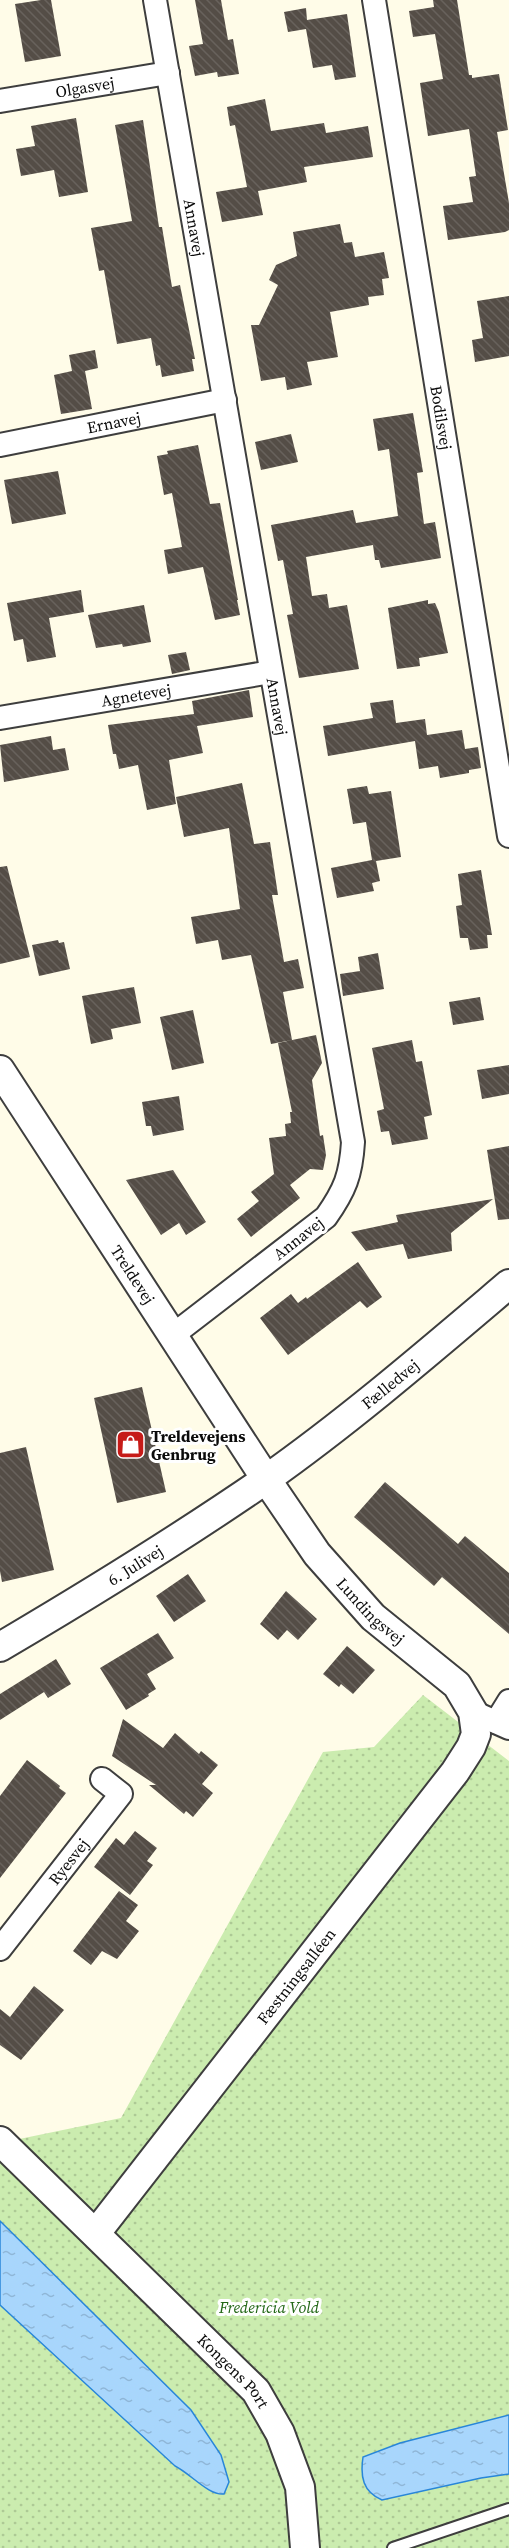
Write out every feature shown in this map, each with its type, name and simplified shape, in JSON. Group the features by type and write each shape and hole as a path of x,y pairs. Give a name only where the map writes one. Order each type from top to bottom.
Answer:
{"street":[{"name":"Annavej","path":"155,0 353,1142 351,1169 342,1195 326,1217 173,1335"},
{"name":"Bodilsvej","path":"374,0 509,836"},
{"name":"Olgasvej","path":"0,101 168,73"},
{"name":"Ernavej","path":"0,445 225,400"},
{"name":"Agnetevej","path":"0,718 271,672"},
{"name":"Treldevej","path":"0,1070 266,1479"},
{"name":"Fælledvej","path":"266,1479 428,1353 509,1284"},
{"name":"6. Julivej","path":"2,1643 82,1599 266,1479"},
{"name":"Lundingsvej","path":"266,1479 317,1554 373,1617 457,1685 493,1721"},
{"path":"493,1721 509,1701"},
{"name":"Fæstningsalléen","path":"96,2233 455,1772 471,1747 476,1734 493,1721"},
{"name":"Ryesvej","path":"0,1949 122,1794 102,1779"},
{"name":"Kongens Port","path":"0,2140 256,2391 280,2433 300,2487 305,2548"}],"lane":[{"path":"393,2548 509,2509"}],"green space":[{"name":"Fredericia Vold","path":"423,1695 509,1761 509,2548 0,2548 0,2143 121,2118 323,1752 374,1747"}],"water":[{"path":"0,2221 191,2410 221,2455 229,2482 224,2494 212,2492 175,2466 0,2305"},
{"path":"509,2415 509,2474 382,2500 371,2493 364,2483 363,2457 400,2443"}],"building":[{"path":"51,0 61,56 25,62 15,4"},
{"path":"195,0 221,0 228,40 233,39 239,74 218,77 217,72 195,76 189,46 203,44"},
{"path":"433,0 457,0 469,75 472,75 472,78 499,74 508,130 497,132 509,203 509,230 505,232 448,240 443,206 473,202 469,177 476,176 469,129 428,136 420,83 443,79 435,34 413,37 409,11 434,7"},
{"path":"306,8 307,20 347,14 356,77 335,80 332,65 313,68 306,29 288,32 284,12"},
{"path":"265,99 271,131 324,123 326,133 368,126 373,157 304,167 307,182 258,191 263,215 222,222 216,192 247,187 235,125 230,126 227,107"},
{"path":"76,118 88,192 59,197 54,170 21,176 16,149 35,146 31,126"},
{"path":"143,120 159,227 162,227 172,287 180,285 195,359 192,359 194,371 162,377 160,365 156,366 151,338 117,344 104,270 99,271 91,228 132,221 115,125"},
{"path":"340,224 344,243 352,242 355,257 384,252 389,278 382,279 384,295 368,297 369,305 330,312 338,357 307,362 312,385 287,390 285,377 261,381 251,325 259,325 278,285 269,280 276,265 297,256 293,232"},
{"path":"509,296 509,356 475,362 472,340 483,338 477,301"},
{"path":"95,350 98,368 85,371 92,409 61,414 54,375 72,371 69,355"},
{"path":"413,413 423,472 417,473 424,524 435,522 441,558 381,568 379,560 375,560 373,545 306,557 312,596 327,594 329,608 347,605 359,669 299,678 287,615 293,614 283,560 278,561 271,525 353,510 356,523 398,516 389,449 378,451 373,419"},
{"path":"291,434 298,462 261,470 255,442"},
{"path":"198,445 210,504 220,503 240,615 215,620 203,567 168,574 164,550 182,547 172,493 164,495 157,456 168,454 167,451"},
{"path":"58,471 66,514 12,524 4,480"},
{"path":"81,590 84,612 49,618 56,657 27,662 23,639 14,641 7,603"},
{"path":"428,600 428,604 435,603 439,612 448,653 419,658 420,666 397,669 388,608"},
{"path":"144,605 151,642 123,647 122,644 96,648 88,615"},
{"path":"186,652 190,670 172,674 168,655"},
{"path":"249,690 253,717 197,726 203,753 169,760 176,804 147,810 138,765 119,769 116,754 113,754 108,725 194,714 192,701"},
{"path":"393,700 396,723 425,719 427,735 462,730 465,749 478,747 481,768 469,770 469,773 440,778 438,766 419,769 415,741 328,756 323,726 373,718 370,703"},
{"path":"51,736 53,750 65,748 69,770 4,782 0,745"},
{"path":"242,783 254,844 270,842 278,895 272,895 284,962 298,959 304,988 283,992 292,1040 271,1044 251,955 222,960 218,940 196,944 191,917 240,909 229,828 184,837 176,797"},
{"path":"367,786 369,794 391,791 401,857 376,861 380,881 372,883 374,891 337,898 331,868 372,860 366,822 353,824 347,789"},
{"path":"7,866 30,957 0,964 0,867"},
{"path":"481,870 492,935 487,935 488,948 470,950 468,938 460,938 456,906 462,905 458,874"},
{"path":"58,940 59,943 64,942 70,969 39,976 32,945"},
{"path":"378,953 384,989 343,996 340,974 360,971 358,957"},
{"path":"134,987 141,1023 111,1029 113,1039 91,1044 82,996"},
{"path":"480,997 484,1020 453,1025 449,1002"},
{"path":"193,1010 204,1063 172,1070 160,1017"},
{"path":"316,1035 322,1063 312,1080 320,1136 323,1135 326,1155 323,1170 310,1169 290,1185 300,1198 251,1237 237,1219 259,1201 251,1192 274,1174 269,1138 286,1136 285,1124 291,1123 290,1112 292,1112 278,1043"},
{"path":"412,1040 416,1062 422,1061 432,1115 424,1117 428,1139 392,1145 389,1131 381,1132 377,1111 384,1109 372,1048"},
{"path":"509,1065 509,1094 482,1099 477,1070"},
{"path":"179,1096 184,1130 153,1136 151,1126 146,1126 142,1102"},
{"path":"509,1146 509,1219 498,1220 487,1150"},
{"path":"173,1170 206,1222 186,1235 179,1223 161,1235 126,1180"},
{"path":"493,1199 451,1233 452,1251 408,1259 403,1244 366,1251 351,1232 398,1222 396,1215"},
{"path":"358,1262 382,1297 367,1308 360,1301 288,1355 260,1318 291,1294 298,1303 306,1297 307,1299"},
{"path":"142,1387 166,1492 117,1503 94,1398"},
{"path":"26,1447 54,1570 2,1582 0,1571 0,1453"},
{"path":"385,1482 458,1544 465,1536 509,1573 509,1634 442,1577 434,1586 354,1517"},
{"path":"188,1574 206,1601 174,1622 156,1596"},
{"path":"286,1591 317,1619 298,1640 287,1630 278,1640 260,1624"},
{"path":"158,1633 174,1658 147,1674 156,1689 126,1710 100,1668"},
{"path":"347,1646 375,1670 353,1694 341,1684 339,1687 323,1674"},
{"path":"56,1659 71,1684 48,1698 44,1692 0,1720 0,1694"},
{"path":"123,1719 163,1748 175,1733 199,1754 201,1751 218,1765 202,1784 213,1793 193,1817 186,1811 184,1814 149,1785 156,1785 112,1756"},
{"path":"27,1760 66,1793 0,1878 0,1796"},
{"path":"135,1831 157,1848 147,1861 153,1865 130,1895 94,1867 116,1838 124,1845"},
{"path":"119,1891 138,1905 126,1921 139,1931 117,1959 102,1951 91,1965 73,1951"},
{"path":"34,1986 64,2010 21,2060 0,2045 0,2009 10,2017"}],"place":[{"name":"Treldevejens Genbrug","path":"130,1445"}]}
